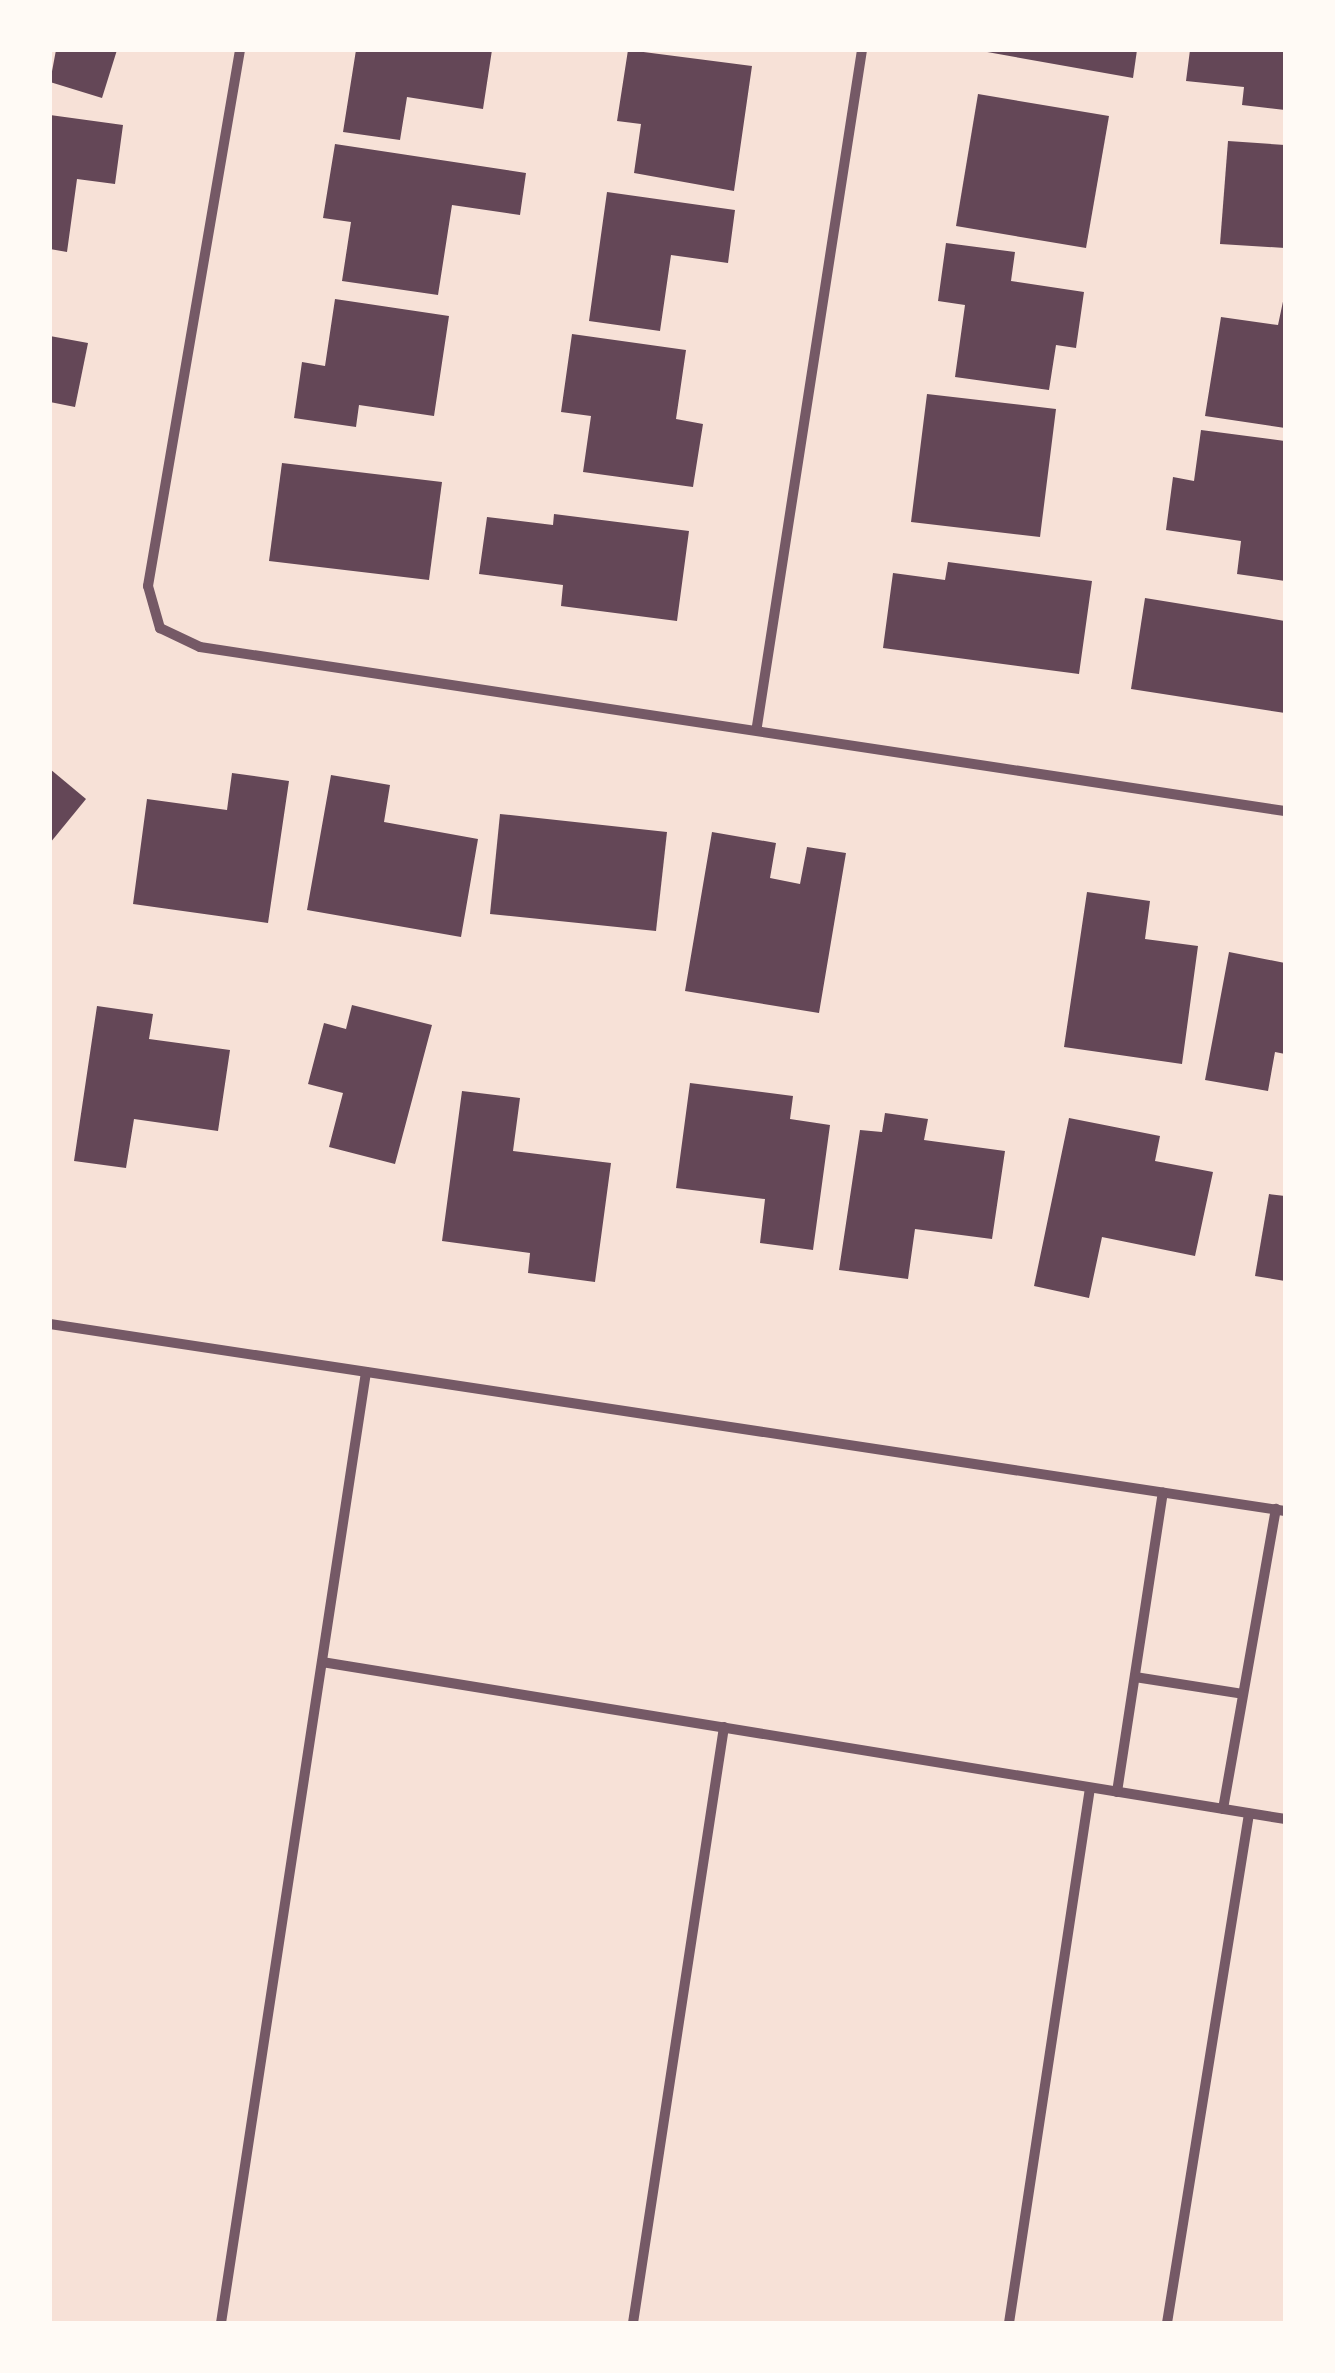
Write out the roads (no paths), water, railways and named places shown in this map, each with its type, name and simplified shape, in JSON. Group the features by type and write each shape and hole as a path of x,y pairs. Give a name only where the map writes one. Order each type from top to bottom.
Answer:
{"street":[{"path":"240,50 148,586 160,628 200,647 757,726 1285,811"},
{"path":"757,726 862,50"},
{"path":"50,1324 1280,1510 1223,1809"},
{"path":"221,2323 366,1372"},
{"path":"1118,1792 1163,1493"},
{"path":"322,1662 1285,1820"},
{"path":"1135,1677 1243,1694"},
{"path":"633,2323 724,1727"},
{"path":"1009,2323 1090,1788"},
{"path":"1167,2323 1249,1814"}]}
